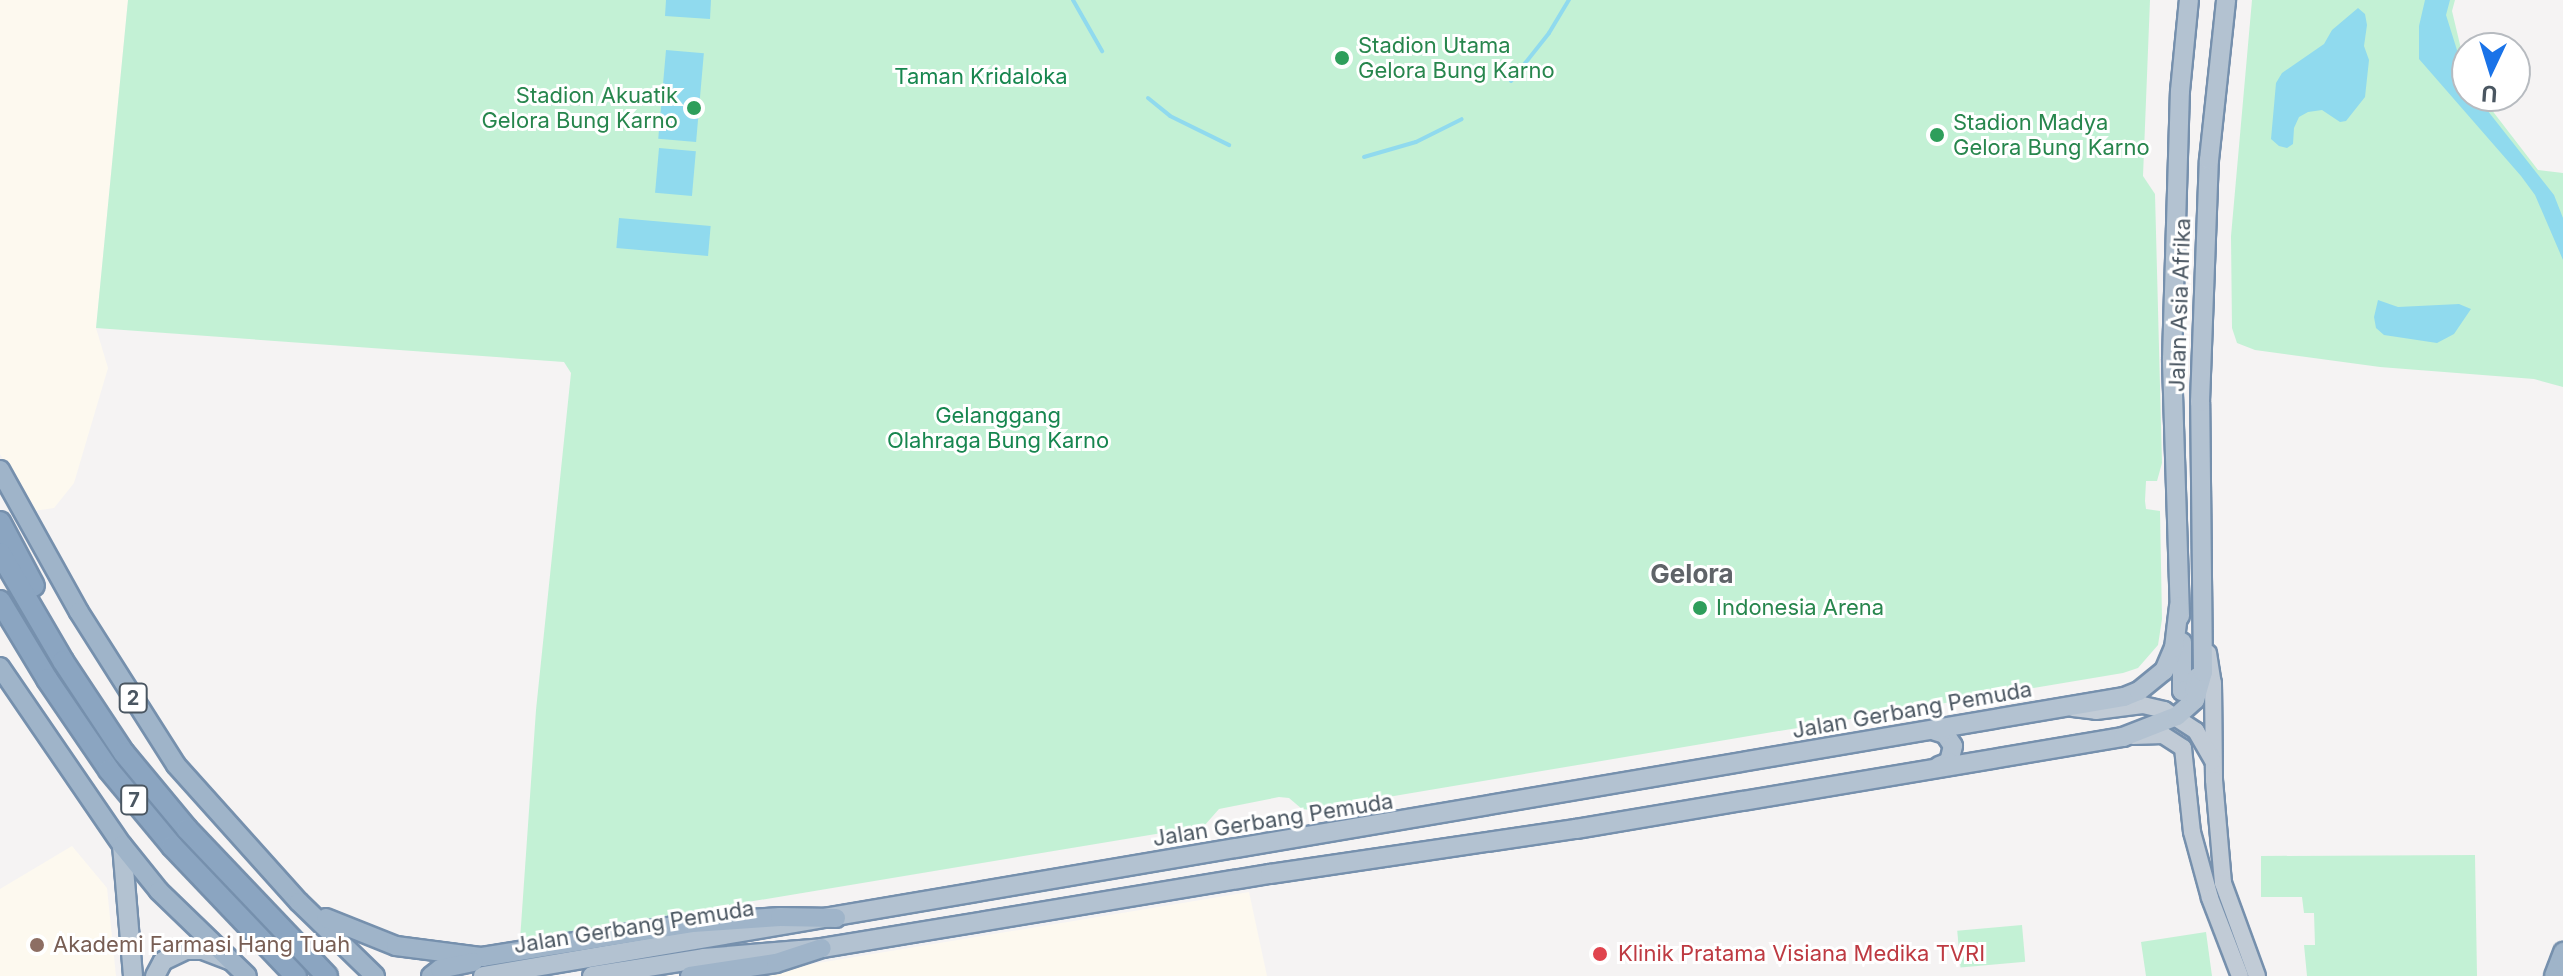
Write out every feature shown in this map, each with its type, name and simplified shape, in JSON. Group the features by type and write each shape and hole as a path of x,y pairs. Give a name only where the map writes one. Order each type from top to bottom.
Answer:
{"highway":[{"name":"2","path":"0,470 79,612 176,765 299,902 375,976"},
{"path":"0,522 52,619 61,657"},
{"name":"7","path":"0,553 61,657 124,753 187,829 327,976"},
{"name":"7","path":"0,601 47,679 109,770 172,846 296,976"},
{"path":"0,667 122,845 159,891 247,976"},
{"path":"299,902 342,927 396,946 482,957 693,923 780,917 836,918"},
{"path":"690,976 776,963 822,948"},
{"path":"2554,976 2563,952"},
{"path":"431,976 440,969 505,954"}],"main road":[{"name":"Jalan Asia Afrika","path":"2179,606 2172,359 2180,91 2189,0"},
{"name":"Jalan Asia Afrika","path":"2202,613 2201,356 2209,160 2226,0"},
{"path":"2179,606 2180,684 2185,692 2194,690 2196,682 2202,613"},
{"name":"Jalan Gerbang Pemuda","path":"483,976 2124,697 2153,681 2170,661 2179,606"},
{"path":"2202,613 2203,672 2200,689 2195,700 2177,716 2196,731 2214,761"},
{"path":"2202,613 2213,683 2214,761 2223,883 2257,976"},
{"name":"Jalan Gerbang Pemuda","path":"2070,706 2096,711 2143,705 2177,716"},
{"name":"Jalan Gerbang Pemuda","path":"592,976 704,958 822,948 1270,874 1576,829 2123,737 2177,716"},
{"path":"1935,731 1945,734 1953,746 1949,762 1937,766"},
{"path":"2123,737 2163,735 2183,748 2192,832 2210,898 2240,976"},
{"path":"122,845 133,976"},
{"path":"155,976 163,961 186,950 203,950 229,960"}],"shaded area":[{"path":"0,0 128,0 96,328 108,368 74,483 54,508 34,511 0,454"},
{"path":"72,846 107,888 116,976 0,976 0,889"},
{"path":"1249,892 1267,976 739,976"}],"green space":[{"name":"Gelanggang Olahraga Bung Karno","path":"128,0 2150,0 2143,176 2155,194 2162,463 2157,481 2146,481 2145,501 2146,509 2160,511 2162,619 2158,645 2138,668 2123,673 1311,810 1302,809 1289,798 1279,797 1219,809 1204,826 520,940 536,710 571,373 564,362 96,328"},
{"path":"2252,0 2455,0 2452,11 2457,32 2451,32 2451,112 2493,112 2538,170 2563,173 2563,387 2534,379 2380,367 2255,350 2237,343 2232,328 2231,236"},
{"path":"2475,855 2477,976 2307,976 2304,945 2315,945 2314,913 2304,913 2302,897 2261,897 2261,856"},
{"path":"2022,925 2025,962 1960,968 1957,931"},
{"path":"2206,932 2212,976 2146,976 2141,942"}],"water":[{"path":"666,0 711,0 710,19 665,16"},
{"path":"2425,0 2450,0 2446,15 2451,32 2451,96 2419,59 2419,26"},
{"path":"2358,8 2365,14 2367,25 2364,46 2369,60 2365,97 2346,121 2340,122 2322,110 2299,117 2294,128 2293,144 2287,148 2279,146 2271,139 2276,83 2282,73 2324,44 2332,30"},
{"path":"666,50 704,53 696,142 658,139"},
{"path":"2465,112 2489,112 2554,195 2563,218 2563,260 2535,195"},
{"path":"659,148 696,151 692,196 655,193"},
{"path":"619,218 711,226 708,256 616,248"},
{"path":"2378,300 2398,307 2459,304 2471,309 2454,334 2437,343 2384,335 2376,328 2374,317"}],"waterway":[{"path":"1073,0 1102,51"},
{"path":"1511,81 1549,33 1569,0"},
{"path":"1148,98 1170,116 1229,145"},
{"path":"1364,157 1416,142 1462,119"}],"place":[{"name":"Stadion Utama Gelora Bung Karno","path":"1342,58"},
{"name":"Stadion Akuatik Gelora Bung Karno","path":"694,108"},
{"name":"Stadion Madya Gelora Bung Karno","path":"1937,135"},
{"name":"Indonesia Arena","path":"1700,608"},
{"name":"Akademi Farmasi Hang Tuah","path":"37,945"},
{"name":"Klinik Pratama Visiana Medika TVRI","path":"1600,954"}],"district":[{"name":"Gelora","path":"1692,574"}],"park label":[{"name":"Taman Kridaloka","path":"981,77"}]}
